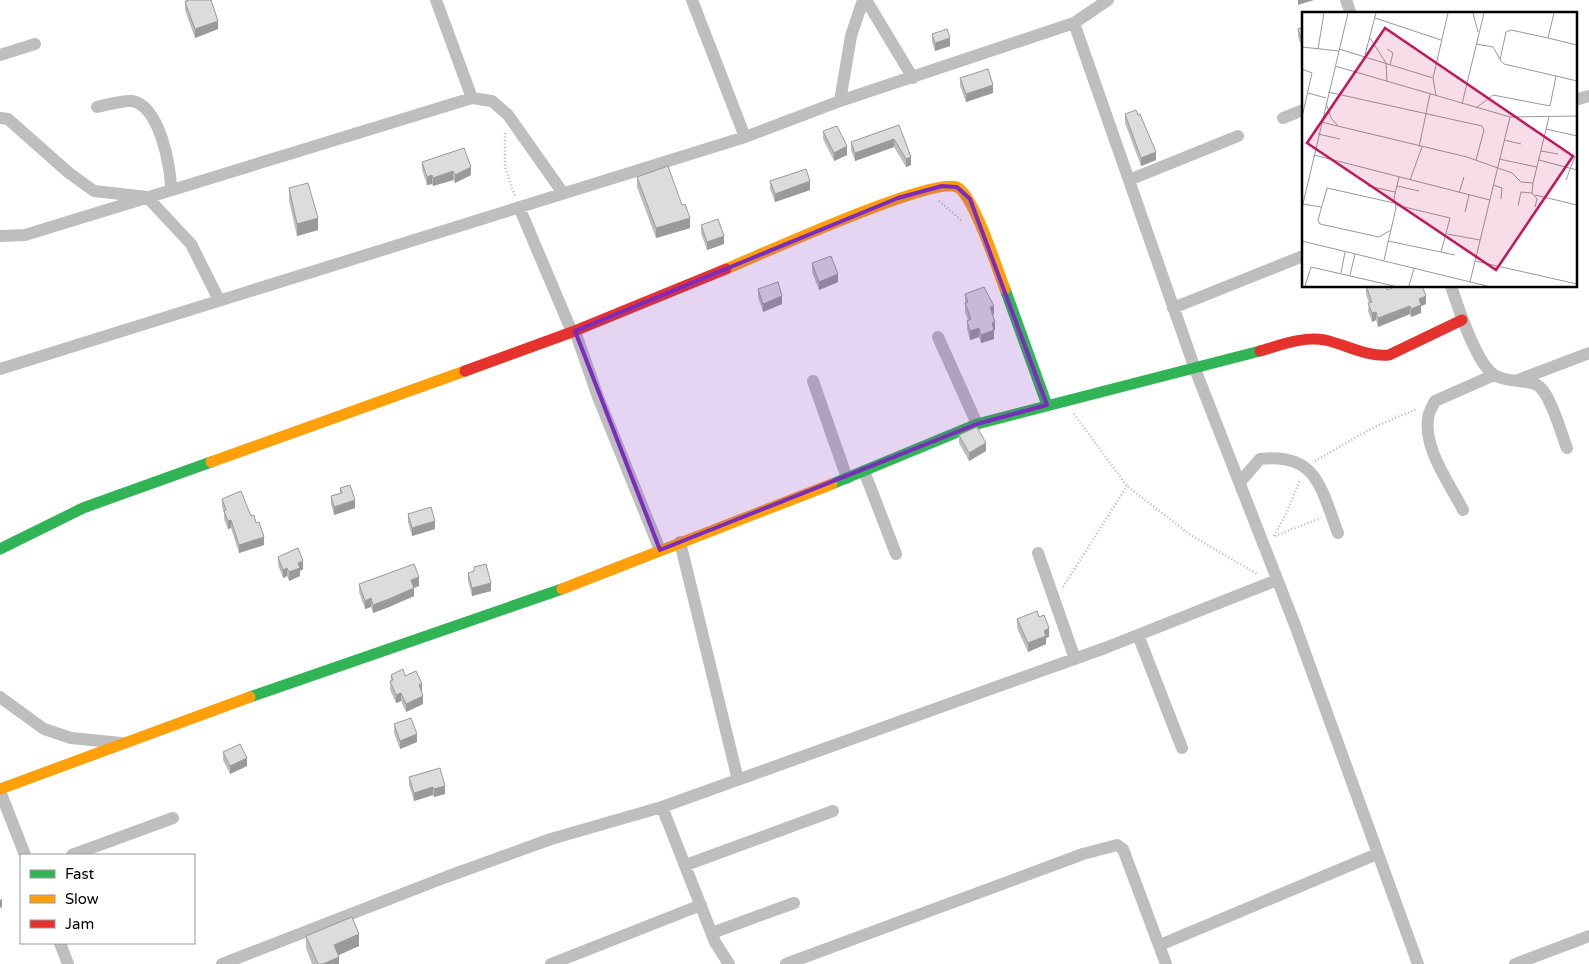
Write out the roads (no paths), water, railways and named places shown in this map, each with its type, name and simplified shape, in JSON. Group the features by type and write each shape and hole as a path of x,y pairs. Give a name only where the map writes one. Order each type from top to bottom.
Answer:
{"street":[{"path":"436,0 472,98"},
{"path":"692,0 745,137"},
{"path":"840,100 851,36 865,0"},
{"path":"865,0 913,78"},
{"path":"0,369 745,137 840,100 913,78 1074,24 1108,0"},
{"path":"1346,0 1350,12"},
{"path":"1074,24 1195,369 1266,550 1274,581 1418,964"},
{"path":"0,55 35,44"},
{"path":"1576,100 1589,96"},
{"path":"0,236 25,235 472,98 492,101 504,111 563,193"},
{"path":"97,107 132,101 145,107 165,144 171,167 171,190"},
{"path":"1283,118 1302,110"},
{"path":"0,118 8,119 69,173 94,191 147,197 191,244 219,300"},
{"path":"1129,180 1238,136"},
{"path":"0,549 83,508 573,331 898,198 942,186 957,187 970,199 1017,319 1047,405"},
{"path":"519,207 573,331 660,550"},
{"path":"1173,308 1302,256"},
{"path":"1452,288 1462,320 1484,364 1494,375 1537,385 1548,397 1567,448"},
{"path":"25,854 0,790 276,688 598,576 680,542 847,478 976,424 1195,369 1301,339 1324,340 1377,356 1390,355 1462,320"},
{"path":"938,337 976,424"},
{"path":"1515,381 1589,353"},
{"path":"1463,510 1434,452 1428,430 1428,417 1435,401 1494,375"},
{"path":"813,381 847,478"},
{"path":"1240,482 1260,459 1280,457 1305,466 1320,485 1338,533"},
{"path":"864,471 896,554"},
{"path":"680,542 738,780"},
{"path":"1038,554 1075,659"},
{"path":"222,964 446,876 551,839 662,807 738,780 1075,659 1274,581"},
{"path":"1138,635 1182,748"},
{"path":"0,697 44,729 71,738 128,744"},
{"path":"662,807 712,933 730,964"},
{"path":"686,866 833,811"},
{"path":"75,854 174,818"},
{"path":"786,964 1110,845 1117,845 1123,849 1166,964"},
{"path":"1160,946 1377,854"},
{"path":"712,933 794,903"},
{"path":"551,964 701,905"},
{"path":"1516,964 1589,936"},
{"path":"60,944 68,964"}]}
